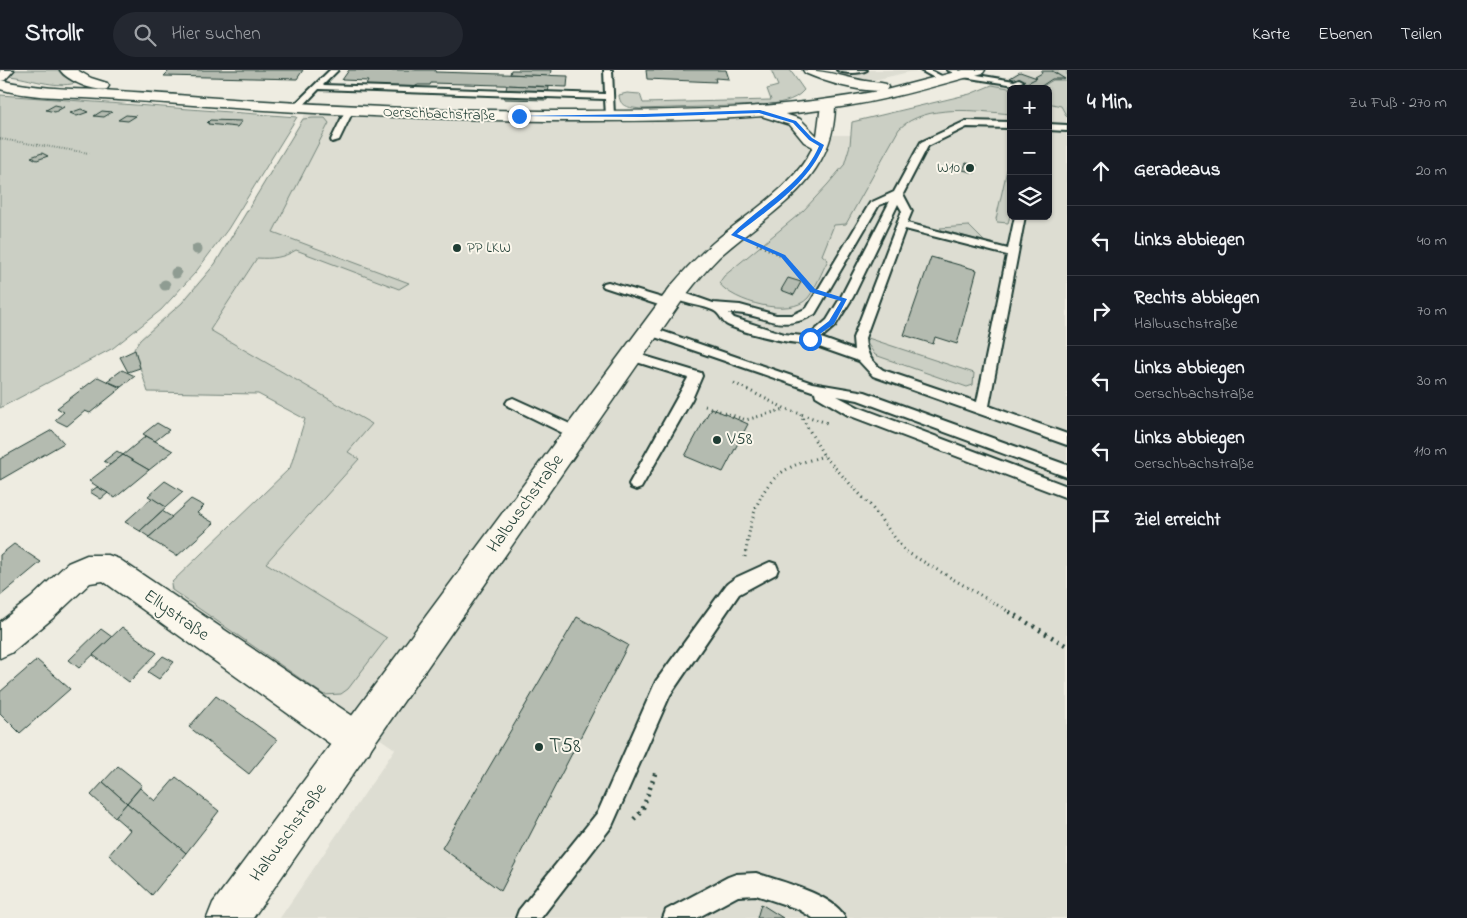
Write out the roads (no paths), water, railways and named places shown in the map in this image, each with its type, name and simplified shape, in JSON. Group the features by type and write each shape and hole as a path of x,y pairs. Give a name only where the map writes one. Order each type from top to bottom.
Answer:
{"main road":[{"path":"7,70 1,82 102,86"},
{"path":"67,70 86,81 102,86"},
{"path":"803,70 828,105"},
{"path":"810,70 832,80 850,84 907,90"},
{"name":"Oerschbachstraße","path":"1,82 47,92 349,111 519,116 610,116 760,111 828,105 907,90 953,75 978,70"},
{"name":"Oerschbachstraße","path":"102,86 148,97"},
{"name":"Halbuschstraße","path":"228,918 672,299 698,267 806,172 822,145 828,123 828,105"},
{"name":"Oerschbachstraße","path":"760,111 795,122 810,139 822,145"},
{"name":"Ellystraße","path":"0,642 42,608 79,573 87,568 108,568 356,740"}],"lane":[{"path":"296,108 334,70"},
{"path":"608,70 610,116"},
{"path":"841,70 863,70"},
{"path":"924,70 1015,83 1019,81"},
{"path":"315,87 609,97"},
{"path":"335,140 349,111"},
{"path":"810,339 831,322 847,297 924,144 966,124 1007,125"},
{"path":"1052,127 1067,128"},
{"path":"898,194 907,211 859,338 862,358 868,367 878,373 1067,440"},
{"path":"608,285 720,309 739,309 769,318 792,320 802,317 810,311 875,203 898,194"},
{"path":"982,409 1019,220"},
{"path":"902,225 1012,253"},
{"path":"720,309 730,321 793,340 810,339 862,358"},
{"path":"650,331 810,387 853,411 1067,492"},
{"path":"631,356 696,376 636,484"},
{"path":"810,387 860,395 1067,471"},
{"path":"513,403 576,433"},
{"path":"527,918 606,819 663,688 733,589 770,569"},
{"path":"674,918 736,885 756,884 804,900 834,918"}],"place":[{"name":"W10","path":"970,168"},
{"name":"PP LKW","path":"457,248"},
{"name":"V58","path":"717,440"},
{"name":"T58","path":"539,747"}]}
